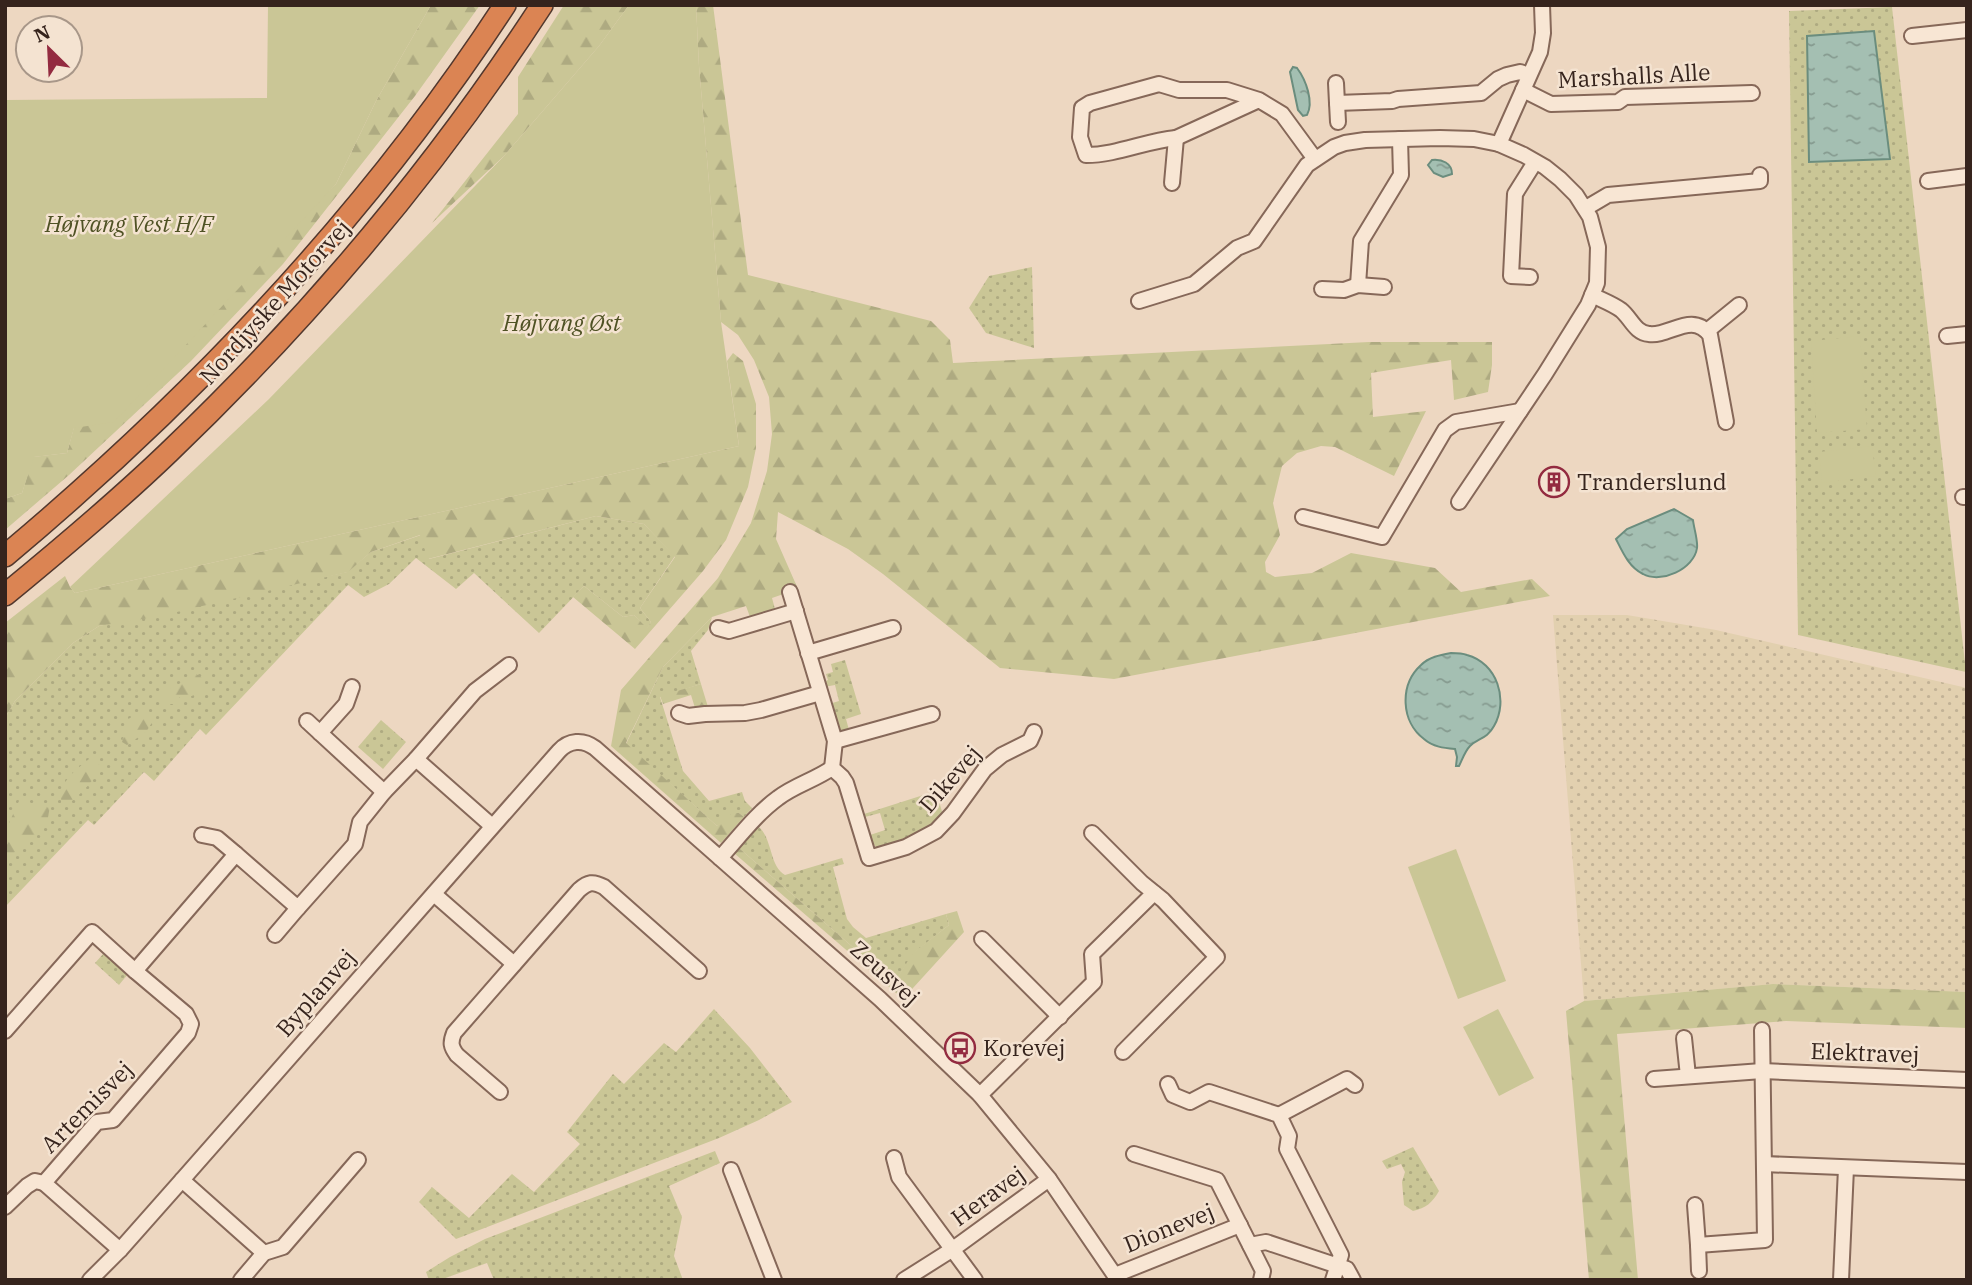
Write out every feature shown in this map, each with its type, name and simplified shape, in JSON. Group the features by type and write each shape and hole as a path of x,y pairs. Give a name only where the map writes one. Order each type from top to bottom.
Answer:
{"highway":[{"name":"Nordjyske Motorvej","path":"5,556 167,411 281,293 380,176 505,5"},
{"name":"Nordjyske Motorvej","path":"5,595 63,547 167,453 282,338 347,264 441,148 542,5"}],"street":[{"name":"Marshalls Alle","path":"1499,144 1539,52 1543,33 1542,5"},
{"path":"1912,36 1967,30"},
{"name":"Marshalls Alle","path":"1337,103 1481,93 1507,75 1520,72 1529,75"},
{"path":"1336,83 1338,122"},
{"path":"1259,100 1176,138 1162,139 1104,155 1086,155 1080,138 1082,108 1090,103 1160,84 1179,90 1227,90 1259,100 1282,114 1315,159"},
{"name":"Marshalls Alle","path":"1523,90 1551,104 1618,102 1625,97 1752,93"},
{"path":"1172,183 1176,138"},
{"path":"1358,285 1361,241 1401,175 1400,139"},
{"path":"1139,301 1194,284 1237,247 1254,241 1307,165 1334,147 1345,143 1400,139 1474,139 1499,144 1524,155 1560,179 1586,208 1598,247 1598,277 1588,304 1545,374 1459,502"},
{"path":"1530,277 1511,276 1516,194 1535,162"},
{"path":"1928,181 1967,176"},
{"path":"1586,208 1606,189 1760,178"},
{"path":"1322,289 1344,290 1358,285 1384,287"},
{"path":"1592,295 1620,309 1637,329 1648,335 1689,325 1707,331 1710,335 1726,422"},
{"path":"1707,331 1739,305"},
{"path":"1947,336 1967,334"},
{"path":"1303,517 1382,537 1445,430 1456,422 1520,411"},
{"path":"720,858 762,811 779,797 832,768 835,741 790,592"},
{"path":"718,628 729,631 796,611"},
{"path":"808,653 893,628"},
{"path":"275,935 355,844 360,822 384,792 475,691 509,665"},
{"path":"320,733 346,704 352,687"},
{"path":"679,713 688,716 745,713 820,693"},
{"path":"835,741 932,713"},
{"path":"307,721 384,792"},
{"name":"Dikevej","path":"832,768 846,783 869,858 906,847 936,831 953,813 985,769 1002,755 1030,741 1034,732"},
{"name":"Byplanvej","path":"90,1280 120,1250 563,747 579,742"},
{"name":"Zeusvej","path":"579,742 586,742 595,748 880,999 980,1096 1049,1179 1116,1277"},
{"path":"416,759 492,826"},
{"path":"1092,834 1191,928 1217,957 1123,1052"},
{"path":"202,835 216,838 298,908"},
{"path":"135,971 236,854"},
{"path":"500,1092 457,1055 450,1041 454,1033 587,883 595,882 604,887 699,971"},
{"path":"980,1096 1094,982 1093,954 1154,893"},
{"path":"434,894 514,964"},
{"name":"Artemisvej","path":"5,1031 95,927 135,971 186,1014 191,1024 188,1033 113,1120 97,1122 44,1183"},
{"path":"982,939 1060,1017"},
{"path":"1698,1245 1765,1240 1762,1030"},
{"path":"1684,1038 1688,1076"},
{"name":"Elektravej","path":"1654,1079 1762,1071 1967,1080"},
{"path":"1168,1084 1173,1095 1190,1102 1209,1092 1279,1115 1347,1079 1355,1085"},
{"path":"1279,1115 1289,1136 1287,1149 1340,1255 1335,1273"},
{"name":"Dionevej","path":"1134,1154 1217,1180 1264,1271 1261,1280"},
{"name":"Heravej","path":"894,1158 899,1177 975,1280"},
{"path":"241,1280 264,1253 283,1247 358,1160"},
{"path":"1764,1164 1967,1172"},
{"path":"1841,1280 1846,1168"},
{"path":"731,1170 774,1280"},
{"name":"Heravej","path":"904,1280 953,1249 1049,1179"},
{"path":"182,1180 264,1253"},
{"name":"Artemisvej","path":"5,1207 35,1181 44,1183 120,1250"},
{"path":"1695,1205 1699,1271"},
{"name":"Dionevej","path":"1116,1277 1240,1224"},
{"path":"1250,1245 1266,1242 1335,1273 1347,1269 1353,1280"}],"shaded area":[{"path":"1553,615 1627,615 1716,630 1967,688 1967,992 1773,984 1584,1001"}],"green space":[{"name":"Højvang Vest H/F","path":"268,5 431,5 376,101 336,184 114,422 74,428 67,453 34,457 22,493 5,499 5,100 267,98"},
{"path":"431,5 480,5 415,96 283,264 191,361 69,475 5,530 5,499 22,493 33,457 67,453 74,427 336,184 376,101"},
{"path":"564,5 629,5 599,46 504,156 432,223 518,114 518,77"},
{"name":"Højvang Øst","path":"629,5 696,5 721,322 739,446 75,593 70,587 269,399 504,156 599,46"},
{"path":"696,5 713,5 748,275 931,321 950,340 953,363 1369,342 1492,342 1488,392 1454,400 1451,360 1371,373 1373,417 1426,411 1394,476 1335,447 1321,446 1297,453 1282,466 1273,503 1280,535 1265,562 1266,572 1275,577 1312,573 1351,553 1435,568 1461,592 1532,579 1550,596 1114,679 1000,668 848,549 778,512 776,539 798,589 772,598 775,609 750,617 746,606 712,617 663,667 626,743 717,826 732,813 739,813 744,817 721,843 611,746 621,690 718,578 751,523 767,471 772,434 769,397 754,360 738,335 721,322"},
{"path":"1892,7 1966,672 1798,635 1789,11"},
{"path":"1032,267 1034,348 986,333 969,308 989,276"},
{"path":"1860,336 1867,429 1817,433 1811,341"},
{"path":"733,353 743,361 756,404 756,448 748,487 726,540 703,571 635,649 573,597 584,586 623,617 634,615 647,628 651,622 640,608 675,557 644,524 596,516 428,559 420,535 371,552 348,572 155,617 99,626 73,643 15,701 5,718 5,623 65,576 75,593 739,446 727,361"},
{"path":"1872,446 1876,476 1822,483 1819,452"},
{"path":"596,516 644,524 675,556 640,608 651,622 647,629 634,615 623,617 584,586 539,633 474,573 456,589 416,558 389,584 364,597 348,585 206,735 200,729 154,781 144,772 94,825 88,820 5,907 5,718 15,701 73,643 99,626 347,572 371,552 421,535 429,559"},
{"path":"712,617 708,630 691,651 701,684 660,697 683,771 709,801 742,792 745,801 752,808 744,817 739,813 717,826 626,744 663,667"},
{"path":"845,660 861,714 846,719 849,730 844,732 839,730 829,704 839,701 835,685 824,687 823,682 828,680 826,674 833,672 831,664"},
{"path":"195,673 202,678 203,690 188,698 180,697 174,704 166,704 162,692"},
{"path":"701,684 708,707 695,708 691,695 663,704 660,696"},
{"path":"139,712 148,713 153,721 146,732 127,745 122,742 127,720"},
{"path":"381,720 406,742 383,769 358,747"},
{"path":"89,759 103,767 74,799 62,808 62,792 67,779"},
{"path":"936,791 943,815 921,833 903,842 876,847 870,835 885,830 880,813 865,817 864,814"},
{"path":"19,801 50,806 47,823 37,835 5,860 5,832"},
{"path":"758,826 763,831 776,865 785,875 842,858 844,864 833,867 847,919 866,938 946,914 949,925 914,953 894,983 739,848"},
{"path":"739,848 894,983 913,953 949,925 946,914 957,911 964,932 903,999 734,853"},
{"path":"1456,849 1506,981 1458,999 1408,867"},
{"path":"104,953 128,974 119,985 95,963"},
{"path":"1773,984 1967,992 1967,1028 1786,1021 1617,1034 1638,1280 1589,1280 1566,1011 1584,1001"},
{"path":"714,1009 750,1048 792,1102 719,1138 456,1239 419,1202 432,1187 469,1218 512,1174 534,1192 580,1144 567,1132 613,1074 624,1084 664,1043 676,1052"},
{"path":"1498,1009 1534,1078 1499,1096 1463,1027"},
{"path":"1413,1147 1439,1191 1428,1204 1413,1211 1404,1205 1402,1182 1405,1172 1401,1164 1387,1169 1382,1161"},
{"path":"715,1151 720,1163 669,1186 682,1217 674,1256 683,1280 494,1280 487,1263 440,1280 429,1280 426,1272 485,1239"}],"water":[{"path":"1874,31 1890,159 1809,162 1807,36"},
{"path":"1293,67 1297,68 1308,91 1309,110 1307,115 1303,116 1298,110 1290,72"},
{"path":"1432,160 1446,162 1452,174 1443,177 1434,173 1428,165"},
{"path":"1674,509 1693,520 1697,545 1695,556 1676,573 1650,577 1630,564 1616,539 1627,529"},
{"path":"1451,653 1467,655 1486,666 1493,674 1500,694 1494,726 1470,746 1459,766 1456,766 1455,749 1431,744 1416,732 1407,713 1406,703 1409,683 1421,665 1431,658"}],"place":[{"name":"Tranderslund","path":"1554,482"},
{"name":"Korevej","path":"960,1048"}]}
